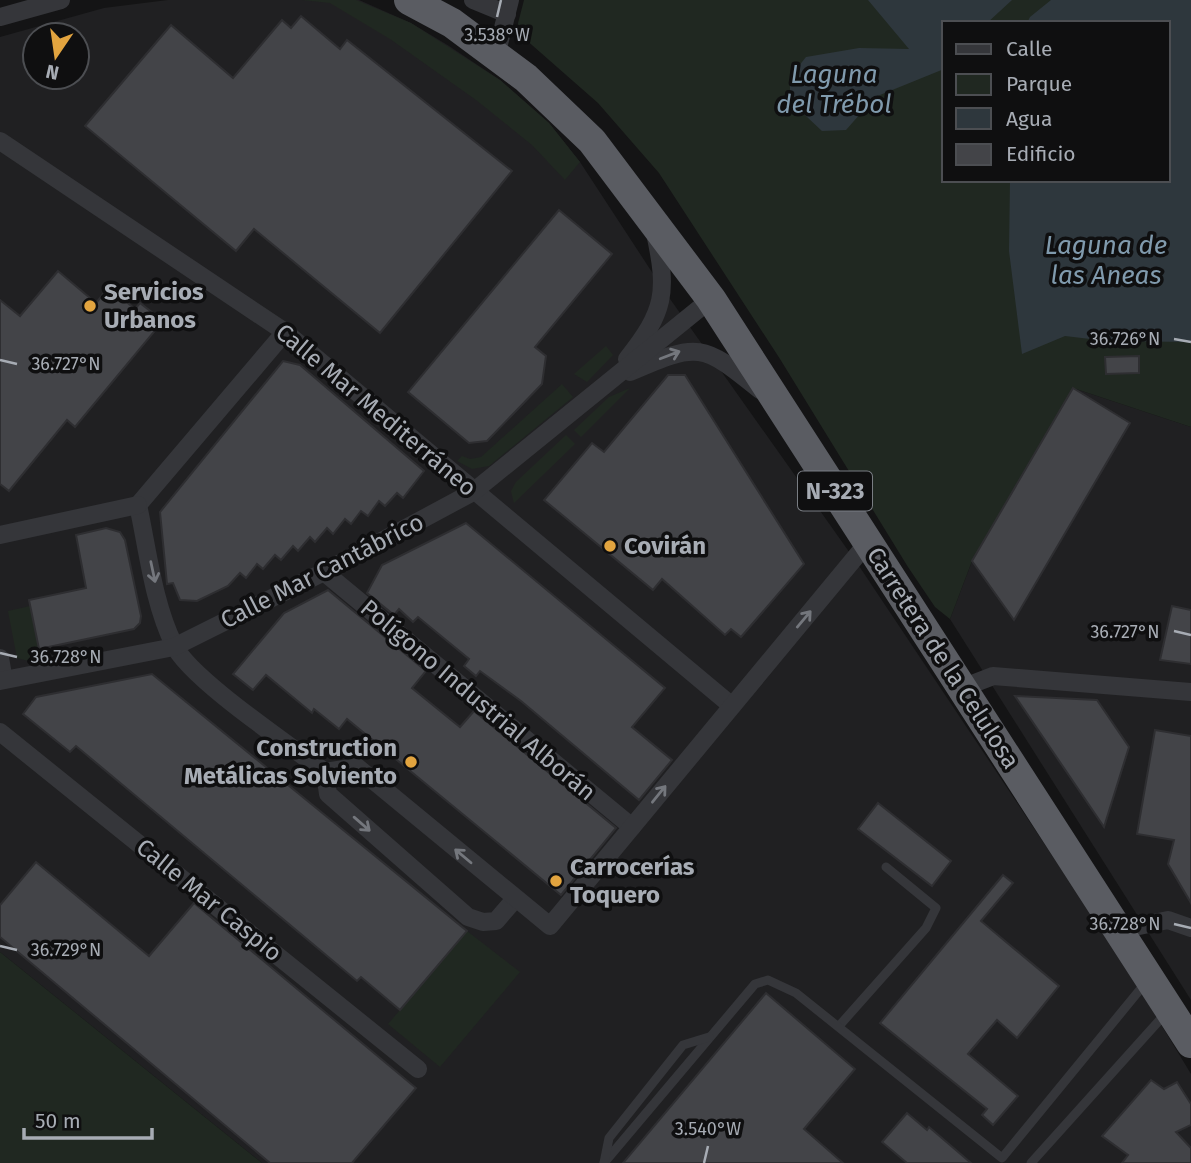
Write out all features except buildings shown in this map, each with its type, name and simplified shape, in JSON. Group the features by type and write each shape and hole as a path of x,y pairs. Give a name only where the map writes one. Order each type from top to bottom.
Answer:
{"highway":[{"name":"Carretera de la Celulosa","path":"409,0 452,23 526,78 592,141 711,299 1191,1043"}],"street":[{"path":"0,17 61,0"},
{"path":"473,0 509,7 496,56"},
{"name":"Calle Mar Mediterráneo","path":"0,141 285,332 732,706"},
{"name":"Calle Mar Cantábrico","path":"608,382 650,328 660,308 664,272 653,223"},
{"name":"Calle Mar Cantábrico","path":"2,680 174,647 324,572 473,492 711,299"},
{"path":"0,536 138,505 285,332"},
{"name":"Calle Mar Cantábrico","path":"608,382 678,351 706,351 780,406"},
{"path":"138,505 159,603 174,647 203,678 325,772 328,794 468,916 484,922 496,921 515,899"},
{"path":"325,772 357,767 550,926 868,542"},
{"name":"Polígono Industrial Alborán","path":"324,572 632,827"},
{"path":"0,658 2,680"},
{"path":"962,688 993,676 1191,692"},
{"name":"Calle Mar Caspio","path":"0,732 418,1069"},
{"path":"1120,930 1168,920 1191,928"}],"lane":[{"path":"839,1026 898,962 933,916 936,908 886,866"},
{"path":"604,1163 755,984 768,980 796,993 1005,1161 1149,978"},
{"path":"1031,1163 1169,1009"},
{"path":"604,1163 609,1138 683,1045 710,1037"}],"shaded area":[{"path":"168,0 359,0 411,23 449,46 500,80 549,123 580,162 663,289 857,563 1122,960 1191,1074 1191,1163 262,1163 0,952 0,37 21,31 21,91 91,91 91,21 57,21 104,8"},
{"path":"1073,388 1191,427 1191,1000 950,619 972,561"}],"green space":[{"path":"302,0 356,0 411,23 500,80 549,123 580,162 565,180 532,145 476,100 390,39 330,3"},
{"path":"524,0 1191,0 1191,427 1073,388 972,561 950,619 935,607 908,567 780,359 659,173 598,103 516,31"},
{"path":"606,346 613,355 587,382 574,374"},
{"path":"562,384 573,397 489,466 472,469 457,461 462,456 470,459 481,457"},
{"path":"630,388 581,437 574,430 609,397"},
{"path":"566,435 575,444 514,503 511,491 516,482"},
{"path":"30,606 44,665 17,658 8,611"},
{"path":"467,931 520,972 440,1067 388,1024"},
{"path":"0,952 262,1163 0,1163"}],"water":[{"name":"Laguna del Trébol","path":"868,0 1012,0 989,21 942,21 942,70 875,97 846,130 822,131 790,101 790,77 806,57 859,48 909,49"},
{"name":"Laguna de las Aneas","path":"1051,0 1191,0 1191,342 1107,341 1065,336 1022,354 1009,251 1010,182 1170,182 1170,21 1028,21"}],"place":[{"name":"Servicios Urbanos","path":"90,306"},
{"name":"Covirán","path":"610,546"},
{"name":"Construction Metálicas Solviento","path":"411,762"},
{"name":"Carrocerías Toquero","path":"556,881"}]}
